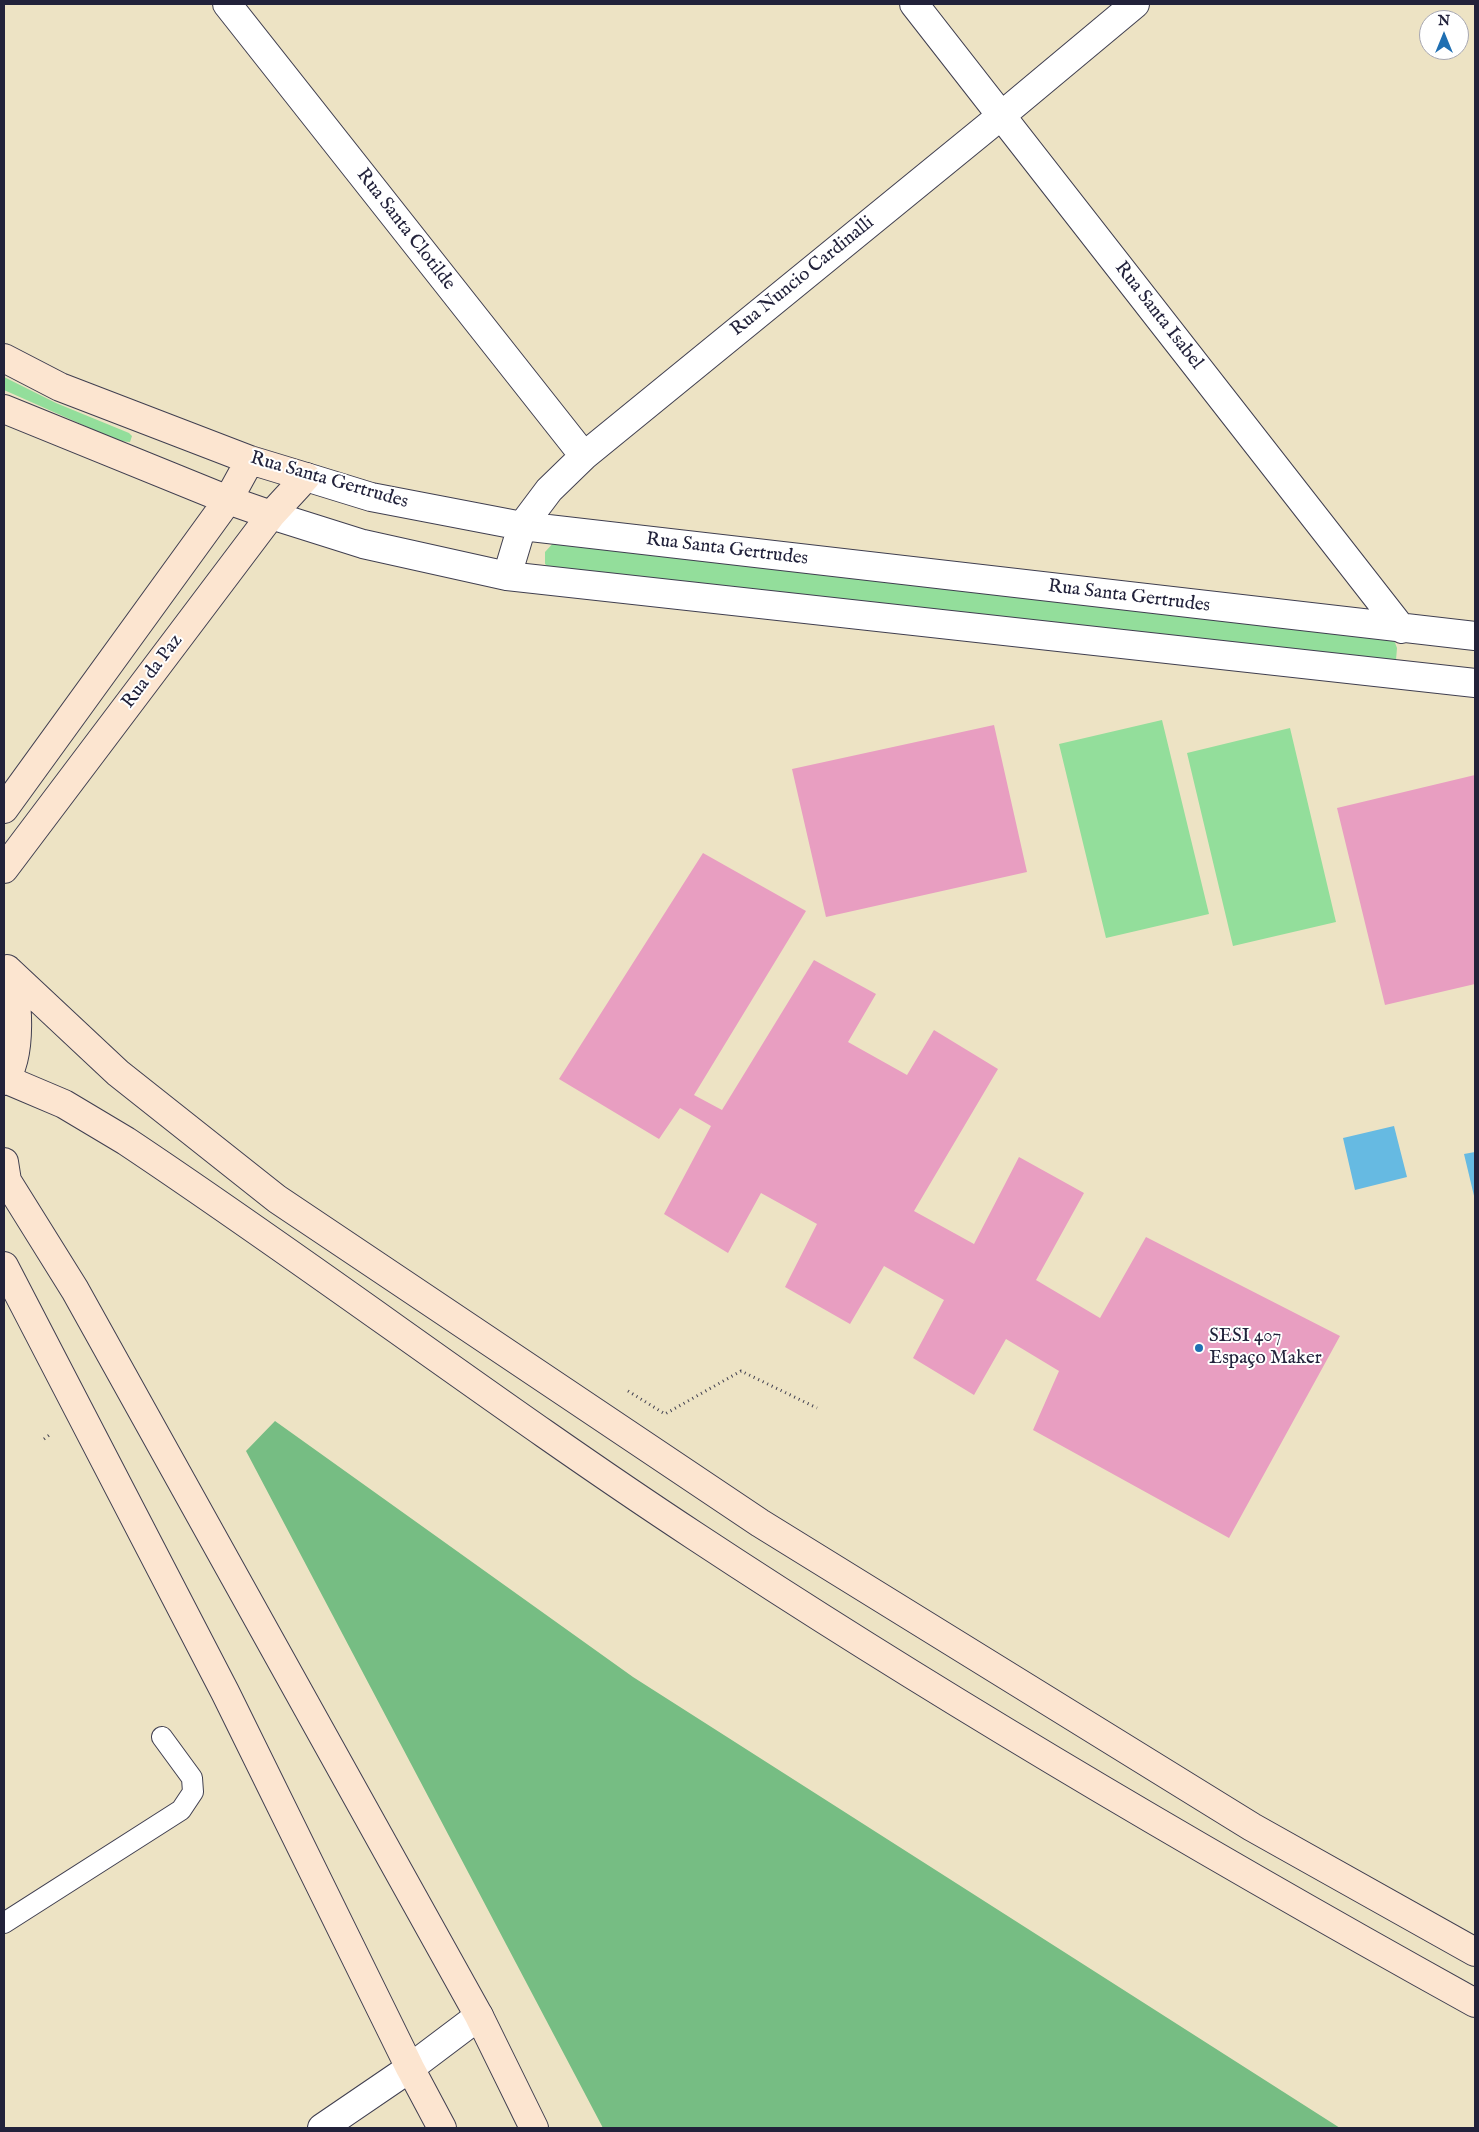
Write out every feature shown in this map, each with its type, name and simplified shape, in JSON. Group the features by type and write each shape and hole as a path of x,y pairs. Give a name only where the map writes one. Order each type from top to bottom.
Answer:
{"street":[{"name":"Rua Santa Clotilde","path":"227,4 584,456"},
{"name":"Rua Santa Isabel","path":"914,4 1402,629"},
{"name":"Rua Nuncio Cardinalli","path":"507,576 522,526 549,490 584,456 1135,4"},
{"name":"Rua Santa Gertrudes","path":"4,358 60,387 250,460 371,497 522,526 1475,636"},
{"path":"4,409 228,500 271,515 363,544 507,576 1475,683"},
{"path":"4,809 228,500 250,460"},
{"name":"Rua da Paz","path":"4,869 271,515 306,477"},
{"path":"6,967 17,997 17,1024 15,1051 5,1080 64,1104 126,1141 694,1536 919,1678 1276,1893 1475,2003"},
{"path":"6,967 118,1072 277,1199 744,1512 1252,1827 1475,1952"},
{"path":"4,1162 7,1181 75,1290 479,2016 534,2128"},
{"path":"4,1266 221,1683 410,2068 442,2128"},
{"path":"322,2128 410,2068 479,2016"}],"lane":[{"path":"4,1923 181,1810 193,1792 192,1778 162,1737"}],"path":[{"path":"624,1389 664,1414 742,1371 817,1408"}],"green space":[{"path":"4,377 56,403 129,433 132,436 130,442 119,441 4,390"},
{"path":"555,541 1394,640 1397,648 1396,660 1390,665 554,572 545,564 545,552"},
{"path":"1162,720 1209,914 1106,938 1059,744"},
{"path":"1290,728 1336,922 1233,946 1187,753"},
{"path":"275,1421 633,1677 1340,2128 603,2128 246,1451"}],"water":[{"path":"1394,1126 1407,1177 1355,1190 1343,1138"},
{"path":"1475,1152 1475,1200 1464,1154"}],"building":[{"path":"994,725 1027,872 826,917 792,769"},
{"path":"1475,775 1475,984 1385,1005 1337,808"},
{"path":"703,853 806,911 694,1095 722,1110 814,960 876,994 848,1042 907,1075 934,1030 998,1069 914,1211 974,1244 1019,1157 1084,1193 1036,1280 1100,1318 1146,1237 1340,1336 1229,1538 1033,1430 1059,1371 1006,1339 974,1395 913,1358 944,1300 884,1266 850,1324 785,1287 817,1224 761,1193 728,1253 664,1214 711,1126 680,1108 659,1139 559,1079"}],"place":[{"name":"SESI 407 Espaço Maker","path":"1199,1348"}]}
